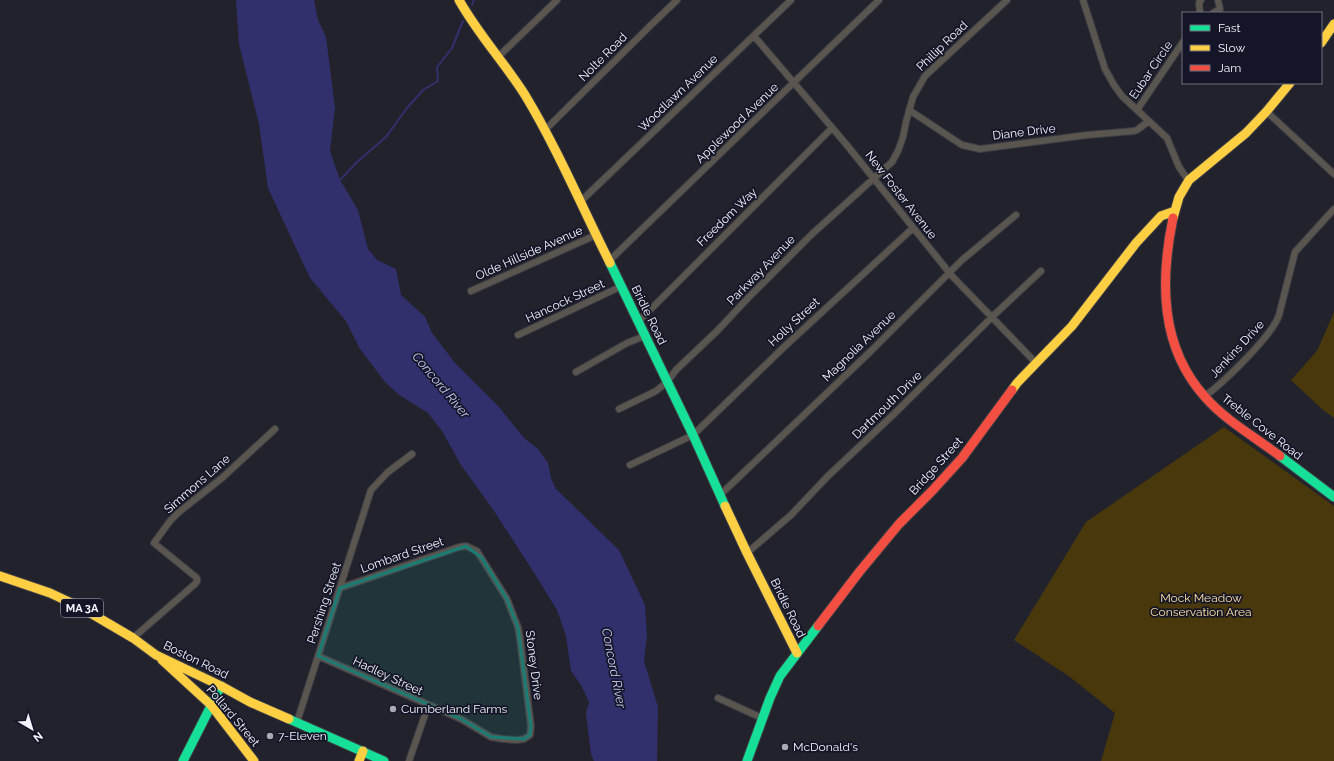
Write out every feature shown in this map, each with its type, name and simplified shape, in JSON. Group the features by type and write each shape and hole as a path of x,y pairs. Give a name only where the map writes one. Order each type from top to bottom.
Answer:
{"main road":[{"name":"Bridle Road","path":"459,0 468,16 524,94 545,130 639,321 747,553 797,653"},
{"path":"1322,42 1334,24"},
{"name":"Treble Cove Road","path":"1289,84 1268,112 1188,180 1180,195 1171,228 1164,276 1166,310 1170,329 1179,356 1188,374 1205,396 1224,414 1334,497"},
{"name":"Bridge Street","path":"747,761 762,718 780,676 797,653 899,524 962,458 1017,383 1072,326 1136,243 1161,216 1175,211"},
{"name":"Boston Road","path":"0,576 56,596 101,618 133,638 156,655 221,686 250,702 384,761"},
{"name":"Pollard Street","path":"156,655 211,705 254,761"},
{"path":"183,761 221,686"},
{"path":"201,725 215,720 224,721"},
{"path":"359,761 363,751"}],"street":[{"path":"498,57 557,0"},
{"name":"Nolte Road","path":"545,130 677,0"},
{"name":"Woodlawn Avenue","path":"580,202 791,0"},
{"name":"Applewood Avenue","path":"609,261 879,0"},
{"name":"Phillip Road","path":"874,179 892,162 898,151 913,97 925,76 1006,0"},
{"path":"1083,0 1105,69 1114,85 1122,96 1167,138 1179,167 1188,180"},
{"path":"1200,12 1199,2 1201,0"},
{"path":"1215,12 1220,8 1218,0"},
{"name":"New Foster Avenue","path":"754,36 832,128 950,274 1036,364"},
{"name":"Eubar Circle","path":"1137,110 1182,43"},
{"name":"Diane Drive","path":"909,110 962,145 980,149 1087,135 1134,131 1149,121"},
{"path":"1268,112 1334,174"},
{"name":"Freedom Way","path":"639,321 832,128"},
{"name":"Parkway Avenue","path":"619,409 656,391 668,382 676,370 718,330 812,234 874,179"},
{"name":"Jenkins Drive","path":"1205,396 1221,383 1276,323 1280,315 1295,252 1334,209"},
{"name":"Magnolia Avenue","path":"720,495 950,274 962,260 1016,214"},
{"name":"Holly Street","path":"630,465 693,435 782,348 913,228"},
{"name":"Olde Hillside Avenue","path":"472,291 596,235"},
{"name":"Dartmouth Drive","path":"747,553 791,516 828,476 1041,271"},
{"name":"Hancock Street","path":"518,335 622,286"},
{"path":"576,372 627,343 645,336"},
{"name":"Simmons Lane","path":"133,638 197,581 197,578 154,542 179,512 222,478 274,429"},
{"name":"Pershing Street","path":"297,722 371,490 388,472 412,454"},
{"name":"Lombard Street","path":"340,588 459,547 466,546 471,548"},
{"name":"Stoney Drive","path":"471,548 477,551 482,558 507,599 518,627 531,726 530,735 524,739 516,740"},
{"name":"Hadley Street","path":"318,656 428,706 461,719 491,737 504,740 516,740"},
{"path":"718,698 762,718"},
{"path":"409,761 428,706"}],"highlighted area":[{"path":"466,546 482,558 507,599 518,627 531,726 530,735 524,739 491,737 461,719 318,656 340,588"}],"green space":[{"path":"1334,312 1334,418 1323,410 1291,380 1317,351"},
{"name":"Mock Meadow Conservation Area","path":"1224,427 1334,506 1334,761 1101,761 1115,713 1070,677 1014,640 1086,522"}],"water":[{"name":"Concord River","path":"236,0 314,0 318,20 326,37 335,108 330,151 340,180 358,210 368,249 377,260 396,269 401,295 425,317 432,333 455,363 499,407 524,438 538,449 548,463 551,478 556,489 619,550 645,605 647,635 644,661 658,707 657,761 594,761 591,754 586,713 589,702 581,685 571,671 566,636 557,610 492,508 461,465 442,431 428,413 398,394 385,382 360,349 346,321 310,278 268,188 259,124 239,44"}],"waterway":[{"path":"472,5 474,0"},
{"path":"339,181 358,161 386,137 407,108 423,90 438,81 437,67 452,48 463,21"}],"traffic: fast":[{"path":"610,263 693,435 725,506"},
{"path":"1280,456 1334,497"},
{"path":"747,761 770,698 780,676 818,626"},
{"path":"183,761 221,686"},
{"path":"289,719 384,761"}],"traffic: slow":[{"path":"459,0 474,25 517,83 537,115 610,263"},
{"path":"1322,42 1334,24"},
{"path":"1173,218 1179,197 1189,180 1246,133 1289,84"},
{"path":"1012,390 1072,326 1136,243 1161,216 1175,211"},
{"path":"725,506 797,653"},
{"path":"0,576 50,593 82,608 133,638 156,655 221,686 250,702 289,719"},
{"path":"162,660 211,705 254,761"},
{"path":"359,761 363,751"}],"traffic: jam":[{"path":"1173,218 1166,266 1166,289 1167,312 1179,357 1190,378 1213,406 1231,421 1280,456"},
{"path":"818,626 860,571 899,524 962,458 1012,390"}],"place":[{"name":"Cumberland Farms","path":"393,709"},
{"name":"7-Eleven","path":"270,736"},
{"name":"McDonald's","path":"785,747"}]}
